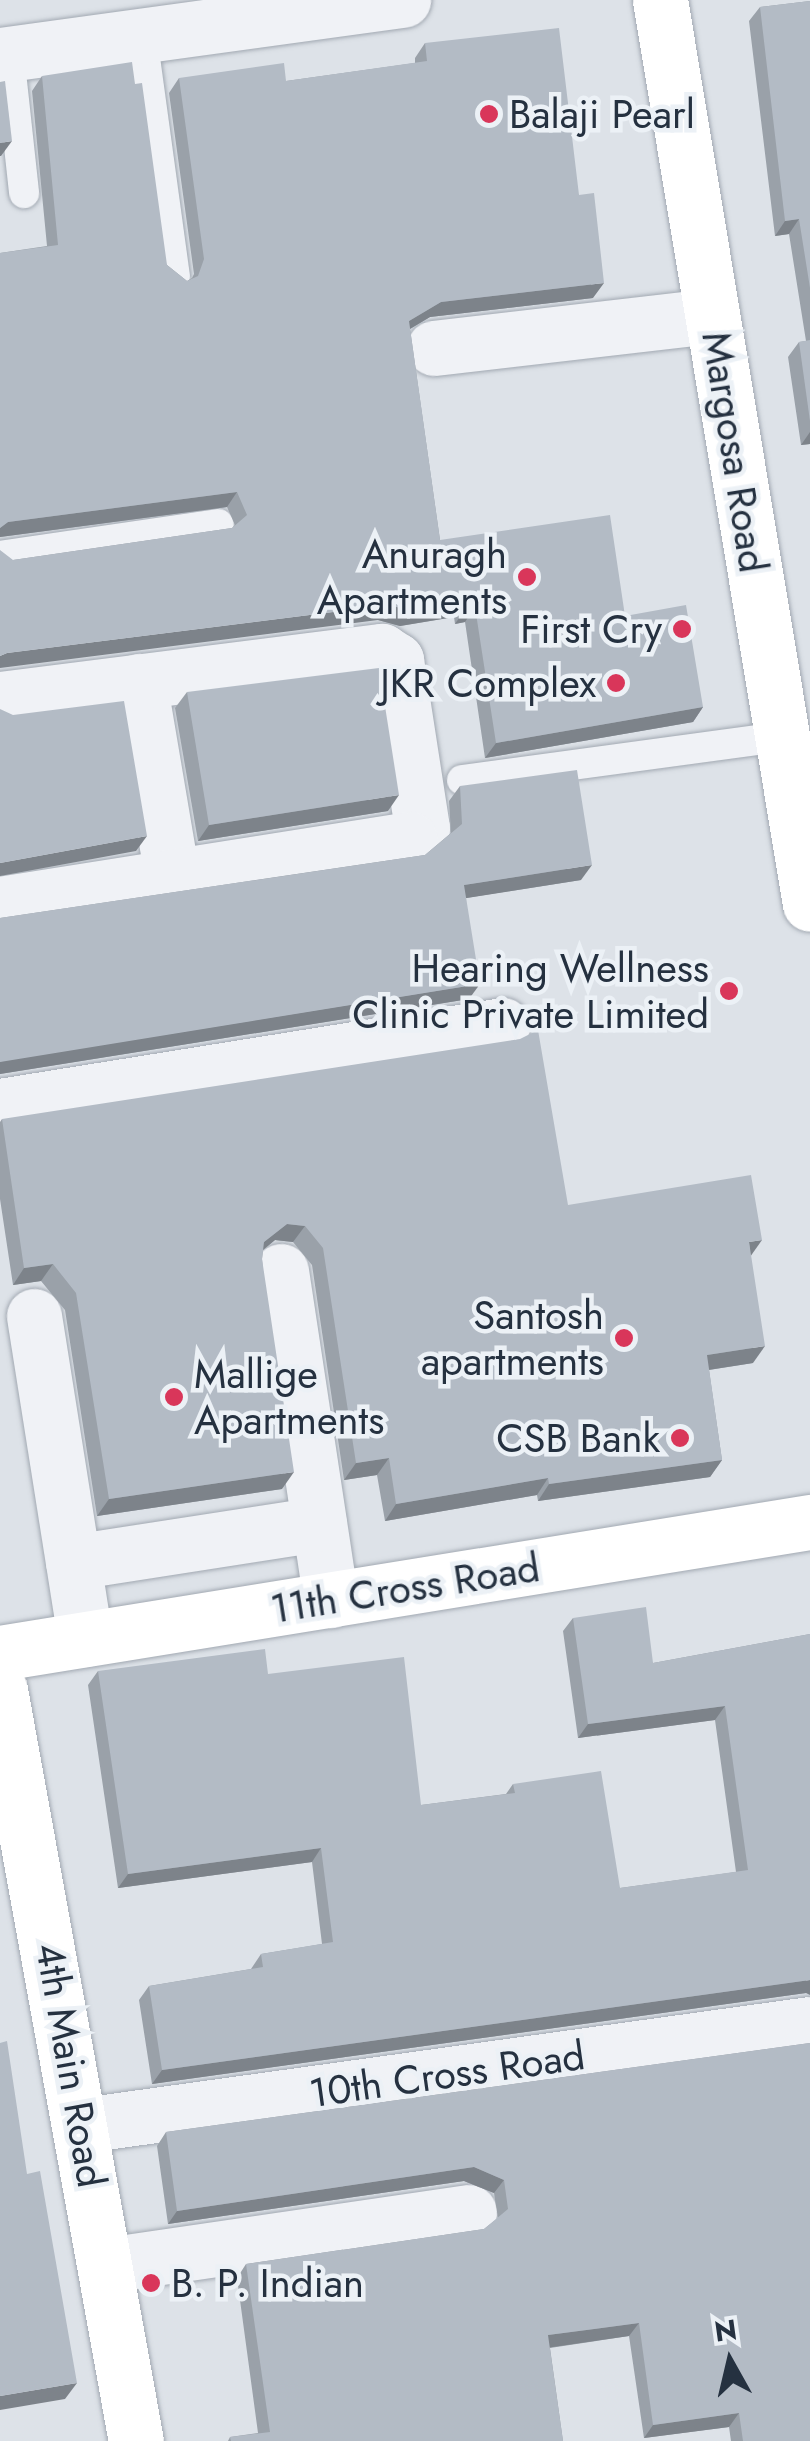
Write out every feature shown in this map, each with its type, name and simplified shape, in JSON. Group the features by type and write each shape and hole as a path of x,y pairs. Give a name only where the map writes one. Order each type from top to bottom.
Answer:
{"street":[{"path":"4,54 142,36 270,9 403,0"},
{"name":"Margosa Road","path":"660,0 712,316 796,736 810,904"},
{"path":"434,348 712,316"},
{"path":"0,699 365,651 396,660 420,831 410,839 0,904"},
{"path":"139,681 172,876"},
{"path":"0,1106 503,1025"},
{"path":"281,1271 332,1600"},
{"path":"34,1316 85,1639"},
{"name":"11th Cross Road","path":"0,1653 810,1522"},
{"path":"73,1562 319,1524"},
{"name":"4th Main Road","path":"0,1690 83,2125 136,2441"},
{"name":"10th Cross Road","path":"83,2125 810,2024"},
{"path":"106,2264 469,2212"}],"lane":[{"path":"142,36 174,277"},
{"path":"4,54 24,194"},
{"path":"0,556 219,524"},
{"path":"462,780 796,736"}],"building":[{"path":"810,1 810,288 799,219 785,221 760,7"},
{"path":"559,28 579,195 594,193 604,283 441,302 409,321 440,540 610,515 625,616 686,605 703,707 496,743 475,607 465,609 464,602 411,611 389,605 0,656 0,550 13,560 232,528 247,515 237,492 8,522 0,528 0,253 58,245 42,76 132,62 135,84 142,83 167,265 187,281 198,276 204,259 179,78 284,63 286,81 427,61 425,43"},
{"path":"5,81 12,141 0,143 0,82"},
{"path":"810,340 810,421 799,342"},
{"path":"379,668 399,795 209,825 187,692"},
{"path":"124,701 147,836 0,863 0,709 13,715"},
{"path":"577,770 592,865 464,885 480,984 0,1062 0,918 425,855 462,824 460,786"},
{"path":"538,1030 568,1205 751,1175 762,1240 749,1242 765,1346 707,1355 722,1460 549,1484 548,1478 396,1504 389,1458 356,1463 323,1248 305,1226 287,1224 264,1242 262,1259 294,1472 109,1499 76,1293 53,1264 24,1268 2,1119 520,1039"},
{"path":"646,1607 653,1663 810,1634 810,1980 162,2070 149,1986 263,1967 261,1954 333,1942 321,1848 128,1874 98,1671 265,1649 268,1674 404,1657 421,1805 515,1793 513,1784 601,1771 620,1888 748,1870 725,1706 588,1724 573,1618"},
{"path":"7,2041 27,2174 40,2171 77,2383 0,2396 0,2043"},
{"path":"810,2043 810,2441 743,2441 739,2413 653,2425 639,2323 548,2335 563,2441 231,2441 230,2437 270,2432 246,2264 484,2229 508,2209 504,2180 474,2167 177,2211 166,2132"}],"place":[{"name":"Balaji Pearl","path":"489,114"},
{"name":"Anuragh Apartments","path":"527,577"},
{"name":"First Cry","path":"682,629"},
{"name":"JKR Complex","path":"616,683"},
{"name":"Hearing Wellness Clinic Private Limited","path":"729,991"},
{"name":"Santosh apartments","path":"624,1338"},
{"name":"Mallige Apartments","path":"174,1397"},
{"name":"CSB Bank","path":"680,1438"},
{"name":"B. P. Indian","path":"151,2283"}]}
